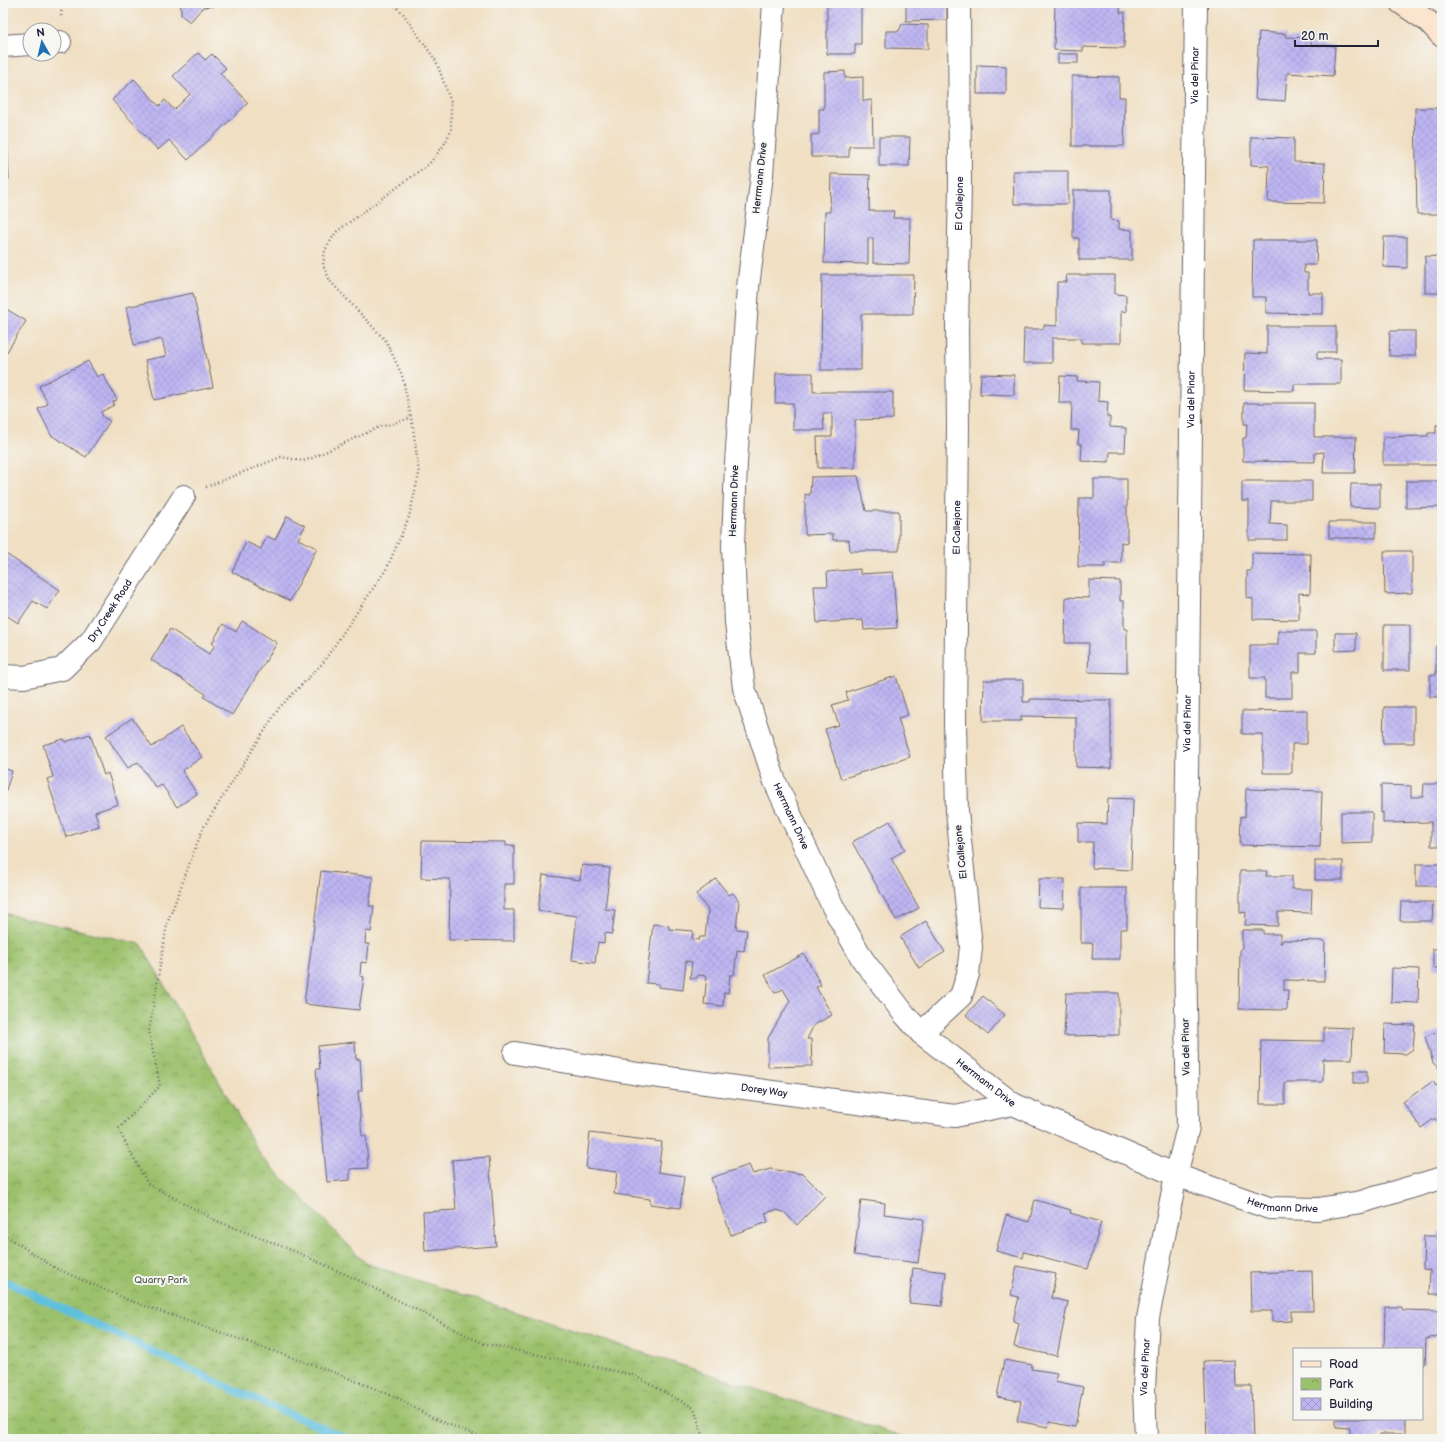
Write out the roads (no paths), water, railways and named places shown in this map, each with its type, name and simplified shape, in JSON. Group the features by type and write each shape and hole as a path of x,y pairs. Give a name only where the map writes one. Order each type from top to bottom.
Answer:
{"street":[{"name":"Herrmann Drive","path":"774,3 762,175 748,287 736,464 732,546 736,623 744,688 775,782 833,907 863,960 905,1015 921,1033 1013,1104 1176,1175 1269,1208 1318,1209 1361,1202 1442,1178"},
{"name":"El Callejone","path":"921,1033 961,996 968,974 971,947 957,811 955,723 958,427 957,328 960,186 959,3"},
{"name":"Via del Pinar","path":"1146,1439 1144,1389 1148,1318 1176,1175 1188,1127 1185,945 1196,3"},
{"path":"1401,3 1429,22 1442,36"},
{"path":"3,46 22,45"},
{"name":"Dry Creek Road","path":"3,676 24,677 62,669 91,642 184,496"},
{"name":"Dorey Way","path":"515,1053 638,1074 955,1116 1013,1104"}],"waterway":[{"path":"3,1280 227,1387 348,1439"}],"park label":[{"name":"Quarry Park","path":"161,1280"}]}
